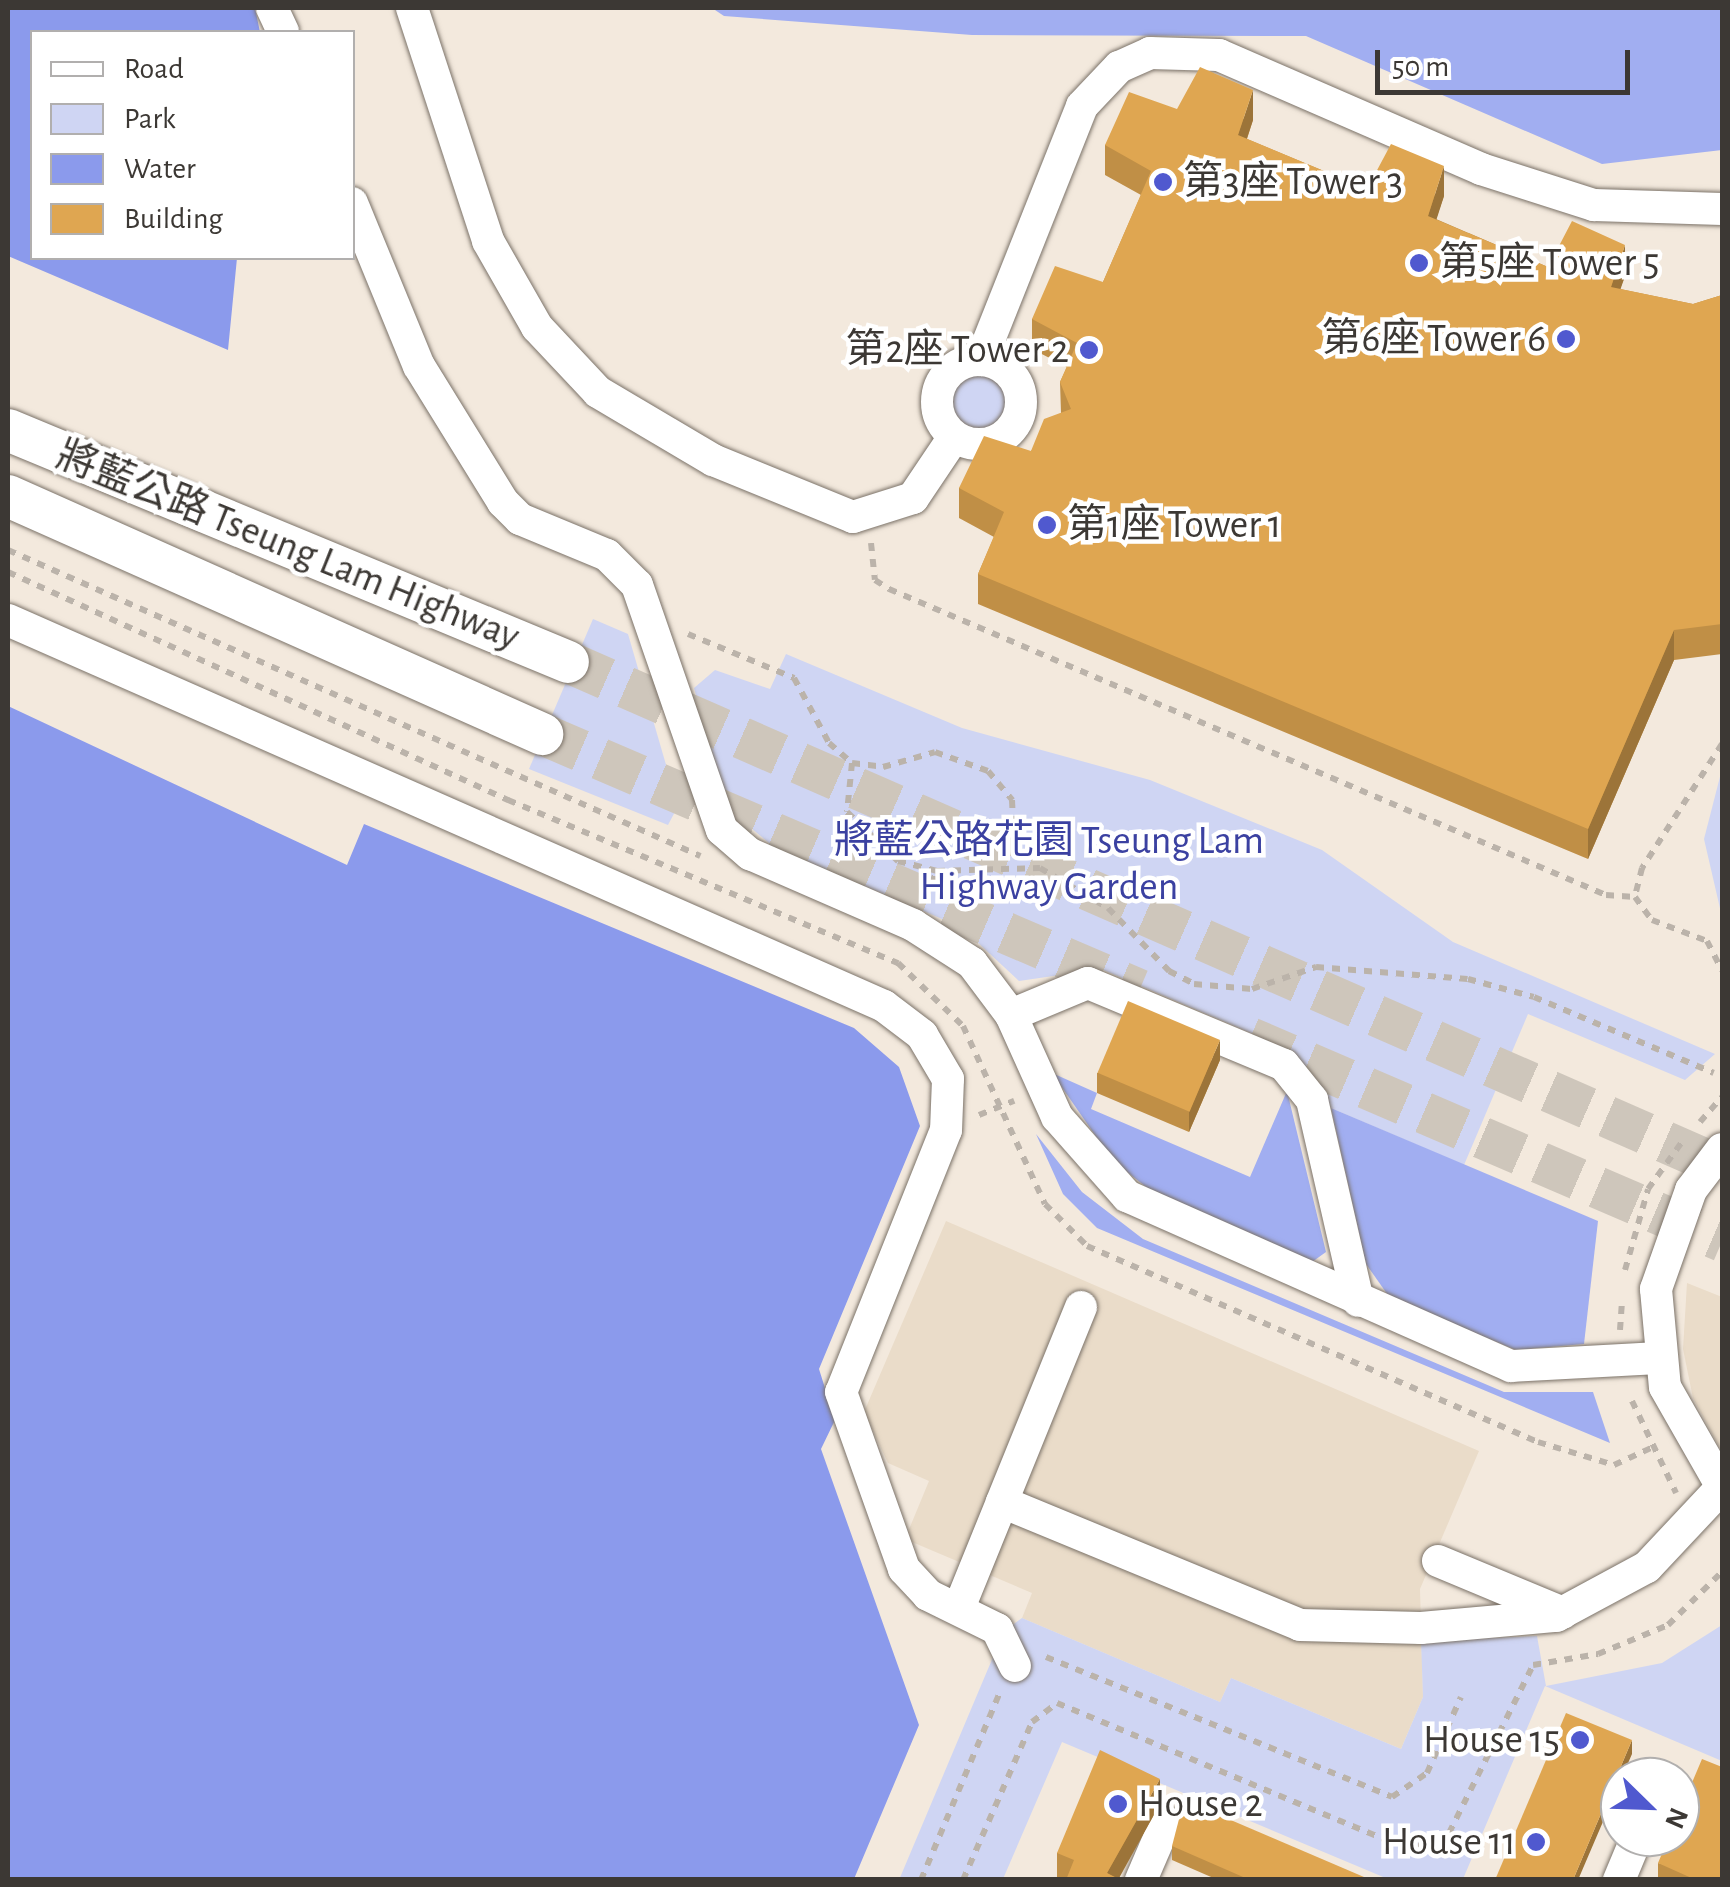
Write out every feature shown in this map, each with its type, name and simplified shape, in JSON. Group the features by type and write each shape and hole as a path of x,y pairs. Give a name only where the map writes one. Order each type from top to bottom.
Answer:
{"main road":[{"name":"將藍公路 Tseung Lam Highway","path":"8,430 568,662"},
{"name":"將藍公路 Tseung Lam Highway","path":"8,496 542,734"}],"street":[{"path":"412,8 488,240 556,350 666,436 853,517 913,498 954,437"},
{"path":"981,360 1082,106 1118,66 1150,53 1220,56 1526,187 1594,205 1722,209"},
{"path":"355,210 419,366 503,502 549,531 623,568 651,618 722,830 767,862 936,936 986,979 1011,1016 1056,1118 1127,1196 1358,1302 1511,1366 1661,1358"},
{"path":"981,360 1015,380 1018,417 992,442 954,437 939,415 940,388 955,367 981,360"},
{"path":"1018,417 1053,431"},
{"path":"8,620 884,1006 937,1055 952,1102 946,1130 840,1384 904,1569 959,1608 997,1628 1015,1666"},
{"path":"1011,1016 1088,983 1284,1065 1312,1100 1358,1302"},
{"path":"1002,1502 1300,1625 1421,1628 1563,1613 1647,1567 1722,1487 1680,1424 1661,1358 1656,1288 1666,1245 1722,1149"},
{"path":"959,1608 1081,1307"},
{"path":"1438,1561 1563,1613"},
{"path":"1141,1880 1166,1822"}],"path":[{"path":"875,554 875,580 889,589 1596,891 1634,897 1652,920 1707,941 1722,970"},
{"path":"651,618 794,678 829,743 852,764 883,767 935,752 988,770 1012,800 1015,864"},
{"path":"1634,897 1642,868 1722,744"},
{"path":"852,764 846,812 898,861 937,871 1015,864 1086,892 1194,984 1252,988 1316,966 1468,979 1534,997 1714,1073"},
{"path":"946,1130 1021,1098"},
{"path":"964,1880 1032,1722 1058,1704 1386,1840 1431,1848 1448,1833 1533,1665 1598,1654 1668,1626 1722,1572"},
{"path":"921,1880 1015,1666 1054,1656 1392,1797 1427,1773 1462,1697"}],"shaded area":[{"path":"712,8 1722,8 1722,150 1602,164 1306,36 972,35 724,16"},
{"path":"1052,1073 1097,1093 1091,1109 1250,1177 1287,1091 1326,1252 1312,1262 1164,1201 1113,1161"},
{"path":"1331,1108 1598,1221 1584,1344 1516,1350 1390,1298 1366,1264"},
{"path":"1036,1134 1082,1192 1143,1239 1504,1392 1593,1392 1610,1443 1097,1228 1063,1194"},
{"path":"946,1221 1479,1451 1420,1589 1423,1697 1401,1749 1231,1678 1220,1702 1022,1618 1032,1593 905,1539 929,1481 888,1463 864,1412"},
{"path":"1687,1283 1722,1297 1722,1452 1693,1398 1683,1349"}],"green space":[{"path":"978,371 999,380 1008,401 999,422 978,431 957,422 948,401 957,380"},
{"path":"593,619 628,634 678,806 668,825 529,769"},
{"name":"將藍公路花園 Tseung Lam Highway Garden","path":"786,654 962,728 1150,780 1322,850 1453,942 1715,1054 1685,1080 1528,1014 1464,1165 1331,1108 1293,1051 1101,969 1019,981 961,927 775,848 728,809 694,688 715,670 770,689"},
{"path":"1722,769 1722,917 1704,839"},
{"path":"1022,1618 1220,1702 1231,1678 1401,1749 1423,1697 1421,1641 1537,1636 1546,1686 1662,1663 1722,1625 1722,1761 1545,1686 1463,1879 1388,1879 1062,1742 1003,1879 899,1880 1004,1631"}],"water":[{"path":"8,8 255,8 260,30 30,30 30,260 237,260 228,350 8,256"},
{"path":"8,706 347,865 364,824 854,1028 899,1067 920,1126 819,1369 835,1420 821,1449 919,1725 854,1879 8,1879"}],"building":[{"path":"1200,67 1253,90 1238,135 1367,189 1391,144 1444,166 1428,216 1548,267 1572,221 1625,245 1611,287 1693,304 1722,295 1722,624 1674,630 1588,829 978,574 1004,512 959,488 984,436 1031,451 1044,419 1071,409 1060,382 1077,343 1032,319 1055,266 1103,282 1151,171 1105,145 1129,92 1177,109"},
{"path":"1128,1001 1220,1040 1190,1112 1098,1073"},
{"path":"1566,1713 1632,1740 1625,1757 1600,1757 1600,1816 1573,1880 1495,1880"},
{"path":"1100,1750 1160,1779 1107,1873 1121,1880 1066,1880 1074,1860 1057,1853"},
{"path":"1702,1759 1722,1767 1722,1880 1696,1880 1658,1863 1661,1857 1700,1857"},
{"path":"1184,1800 1371,1880 1250,1880 1172,1846"}],"tunnel":[{"path":"568,662 1722,1167"},
{"path":"542,734 1139,990"},
{"path":"1250,1038 1722,1241"}],"place":[{"name":"第3座 Tower 3","path":"1163,182"},
{"name":"第5座 Tower 5","path":"1419,263"},
{"name":"第6座 Tower 6","path":"1566,339"},
{"name":"第2座 Tower 2","path":"1089,350"},
{"name":"第1座 Tower 1","path":"1047,525"},
{"name":"House 15","path":"1580,1740"},
{"name":"House 2","path":"1118,1804"},
{"name":"House 11","path":"1536,1842"}]}
